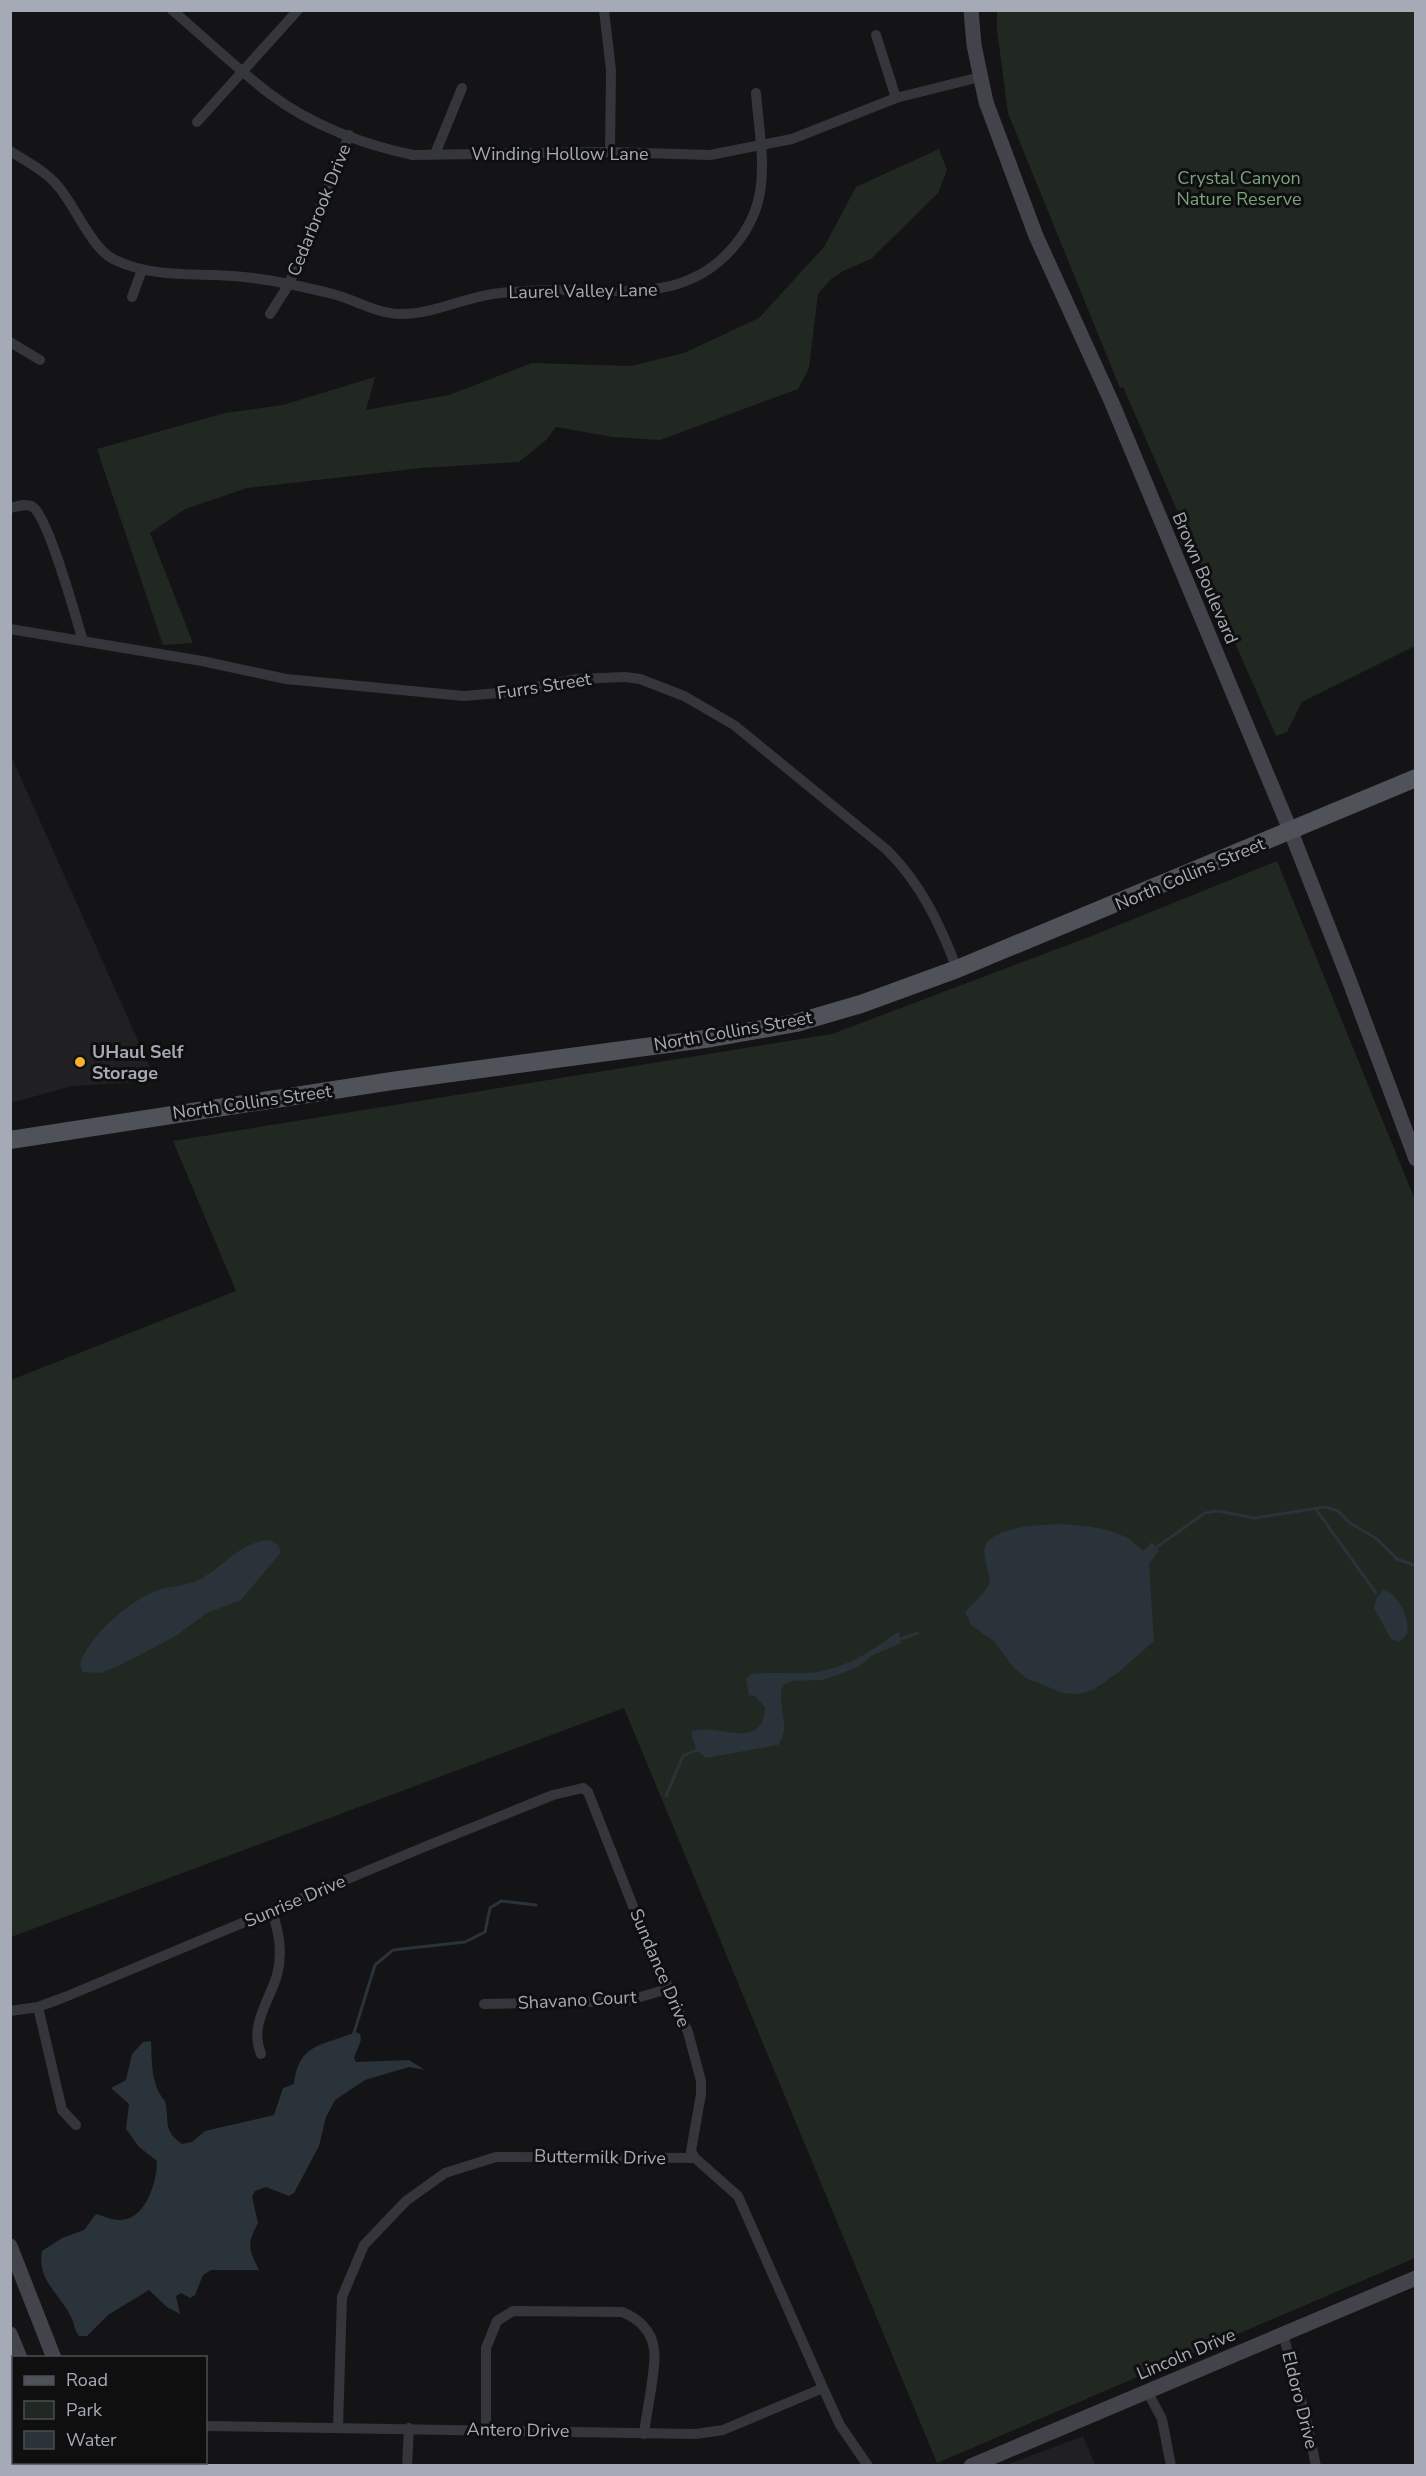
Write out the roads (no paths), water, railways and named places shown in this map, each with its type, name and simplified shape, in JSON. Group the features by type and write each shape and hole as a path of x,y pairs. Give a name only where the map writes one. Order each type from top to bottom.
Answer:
{"main road":[{"name":"North Collins Street","path":"10,1140 130,1119 712,1038 796,1023 861,1004 957,969 1291,832 1416,778"}],"street":[{"name":"Winding Hollow Lane","path":"172,10 243,71 291,108 349,135 387,149 413,155 610,152 710,155 760,147 819,130 896,98 980,77"},
{"path":"197,122 298,10"},
{"path":"604,10 611,69 610,152"},
{"name":"Brown Boulevard","path":"970,10 980,77 995,127 1036,236 1112,404 1291,832 1416,1159"},
{"path":"876,35 896,98"},
{"path":"435,154 462,88"},
{"name":"Laurel Valley Lane","path":"10,151 56,183 100,249 112,259 159,274 235,276 289,284 335,294 383,312 400,314 420,312 497,293 638,292 675,287 724,257 752,222 762,190 756,93"},
{"name":"Cedarbrook Drive","path":"270,314 289,284 349,135"},
{"path":"132,297 142,270"},
{"path":"10,342 40,360"},
{"path":"10,508 27,504 35,509 56,553 83,641"},
{"name":"Furrs Street","path":"10,629 202,661 286,679 464,696 511,692 577,679 625,677 668,688 734,725 887,850 908,872 925,898 940,926 957,969"},
{"name":"Sunrise Drive","path":"10,2011 38,2007 439,1840 553,1795 579,1788"},
{"name":"Sundance Drive","path":"579,1788 588,1792 668,1989 688,2032 701,2081 699,2116 691,2151 695,2158"},
{"path":"261,2054 257,2046 257,2029 277,1975 280,1956 280,1935 272,1911"},
{"name":"Shavano Court","path":"484,2004 626,2001 668,1989"},
{"path":"38,2007 62,2110 76,2125"},
{"name":"Buttermilk Drive","path":"338,2427 342,2297 348,2277 364,2245 380,2226 426,2186 445,2173 496,2157 695,2158"},
{"path":"695,2158 738,2196 840,2425 868,2466"},
{"path":"10,2246 53,2356"},
{"name":"Lincoln Drive","path":"971,2466 1416,2278"},
{"path":"486,2430 486,2348 497,2321 513,2311 622,2312 634,2317 645,2328 654,2349 644,2434"},
{"path":"10,2334 19,2356"},
{"name":"Eldoro Drive","path":"1283,2334 1307,2422 1316,2466"},
{"name":"Antero Drive","path":"207,2426 696,2434 723,2430 823,2388"},
{"path":"1147,2391 1162,2419 1171,2466"},
{"path":"406,2466 409,2428"}],"water":[{"path":"1059,1524 1104,1529 1129,1539 1143,1551 1152,1542 1159,1551 1149,1563 1154,1641 1119,1672 1093,1690 1079,1694 1063,1693 1026,1678 1013,1667 995,1642 971,1625 965,1612 985,1591 990,1582 984,1549 990,1539 1018,1528"},
{"path":"270,1540 278,1545 281,1552 241,1600 207,1613 176,1636 120,1665 101,1673 83,1672 80,1665 91,1643 111,1621 135,1602 158,1590 198,1580 250,1545"},
{"path":"1383,1590 1394,1596 1407,1621 1407,1634 1399,1642 1391,1639 1374,1608 1376,1599"},
{"path":"899,1631 901,1643 871,1656 860,1666 821,1680 792,1681 783,1685 781,1700 784,1730 778,1745 706,1758 696,1750 691,1732 712,1730 747,1733 756,1729 762,1721 765,1707 755,1696 749,1695 746,1679 751,1674 806,1673 832,1669 867,1653"},
{"path":"356,2032 360,2034 361,2040 354,2058 356,2062 409,2060 425,2070 409,2067 365,2080 335,2100 326,2117 319,2146 294,2193 289,2196 266,2187 255,2191 252,2197 258,2223 250,2246 259,2270 211,2270 203,2275 195,2295 190,2298 181,2293 176,2296 180,2314 167,2307 149,2290 108,2315 87,2336 79,2336 68,2311 46,2279 41,2261 42,2251 62,2238 84,2230 96,2214 116,2220 128,2219 143,2207 148,2198 155,2179 157,2161 139,2147 126,2129 129,2104 111,2088 126,2080 132,2054 143,2042 151,2041 153,2073 160,2095 165,2101 169,2130 182,2144 192,2142 205,2131 274,2115 283,2088 294,2084 301,2060 307,2053 314,2047"}],"waterway":[{"path":"1154,1549 1205,1513 1218,1511 1254,1518 1326,1507 1338,1511 1350,1523 1377,1539 1397,1559 1416,1566"},
{"path":"1315,1508 1376,1593"},
{"path":"897,1640 918,1633"},
{"path":"666,1796 683,1756 699,1749"},
{"path":"353,2036 375,1965 393,1950 465,1942 485,1932 490,1908 501,1901 536,1905"}],"place":[{"name":"UHaul Self Storage","path":"80,1062"}],"park label":[{"name":"Crystal Canyon Nature Reserve","path":"1239,188"}]}
